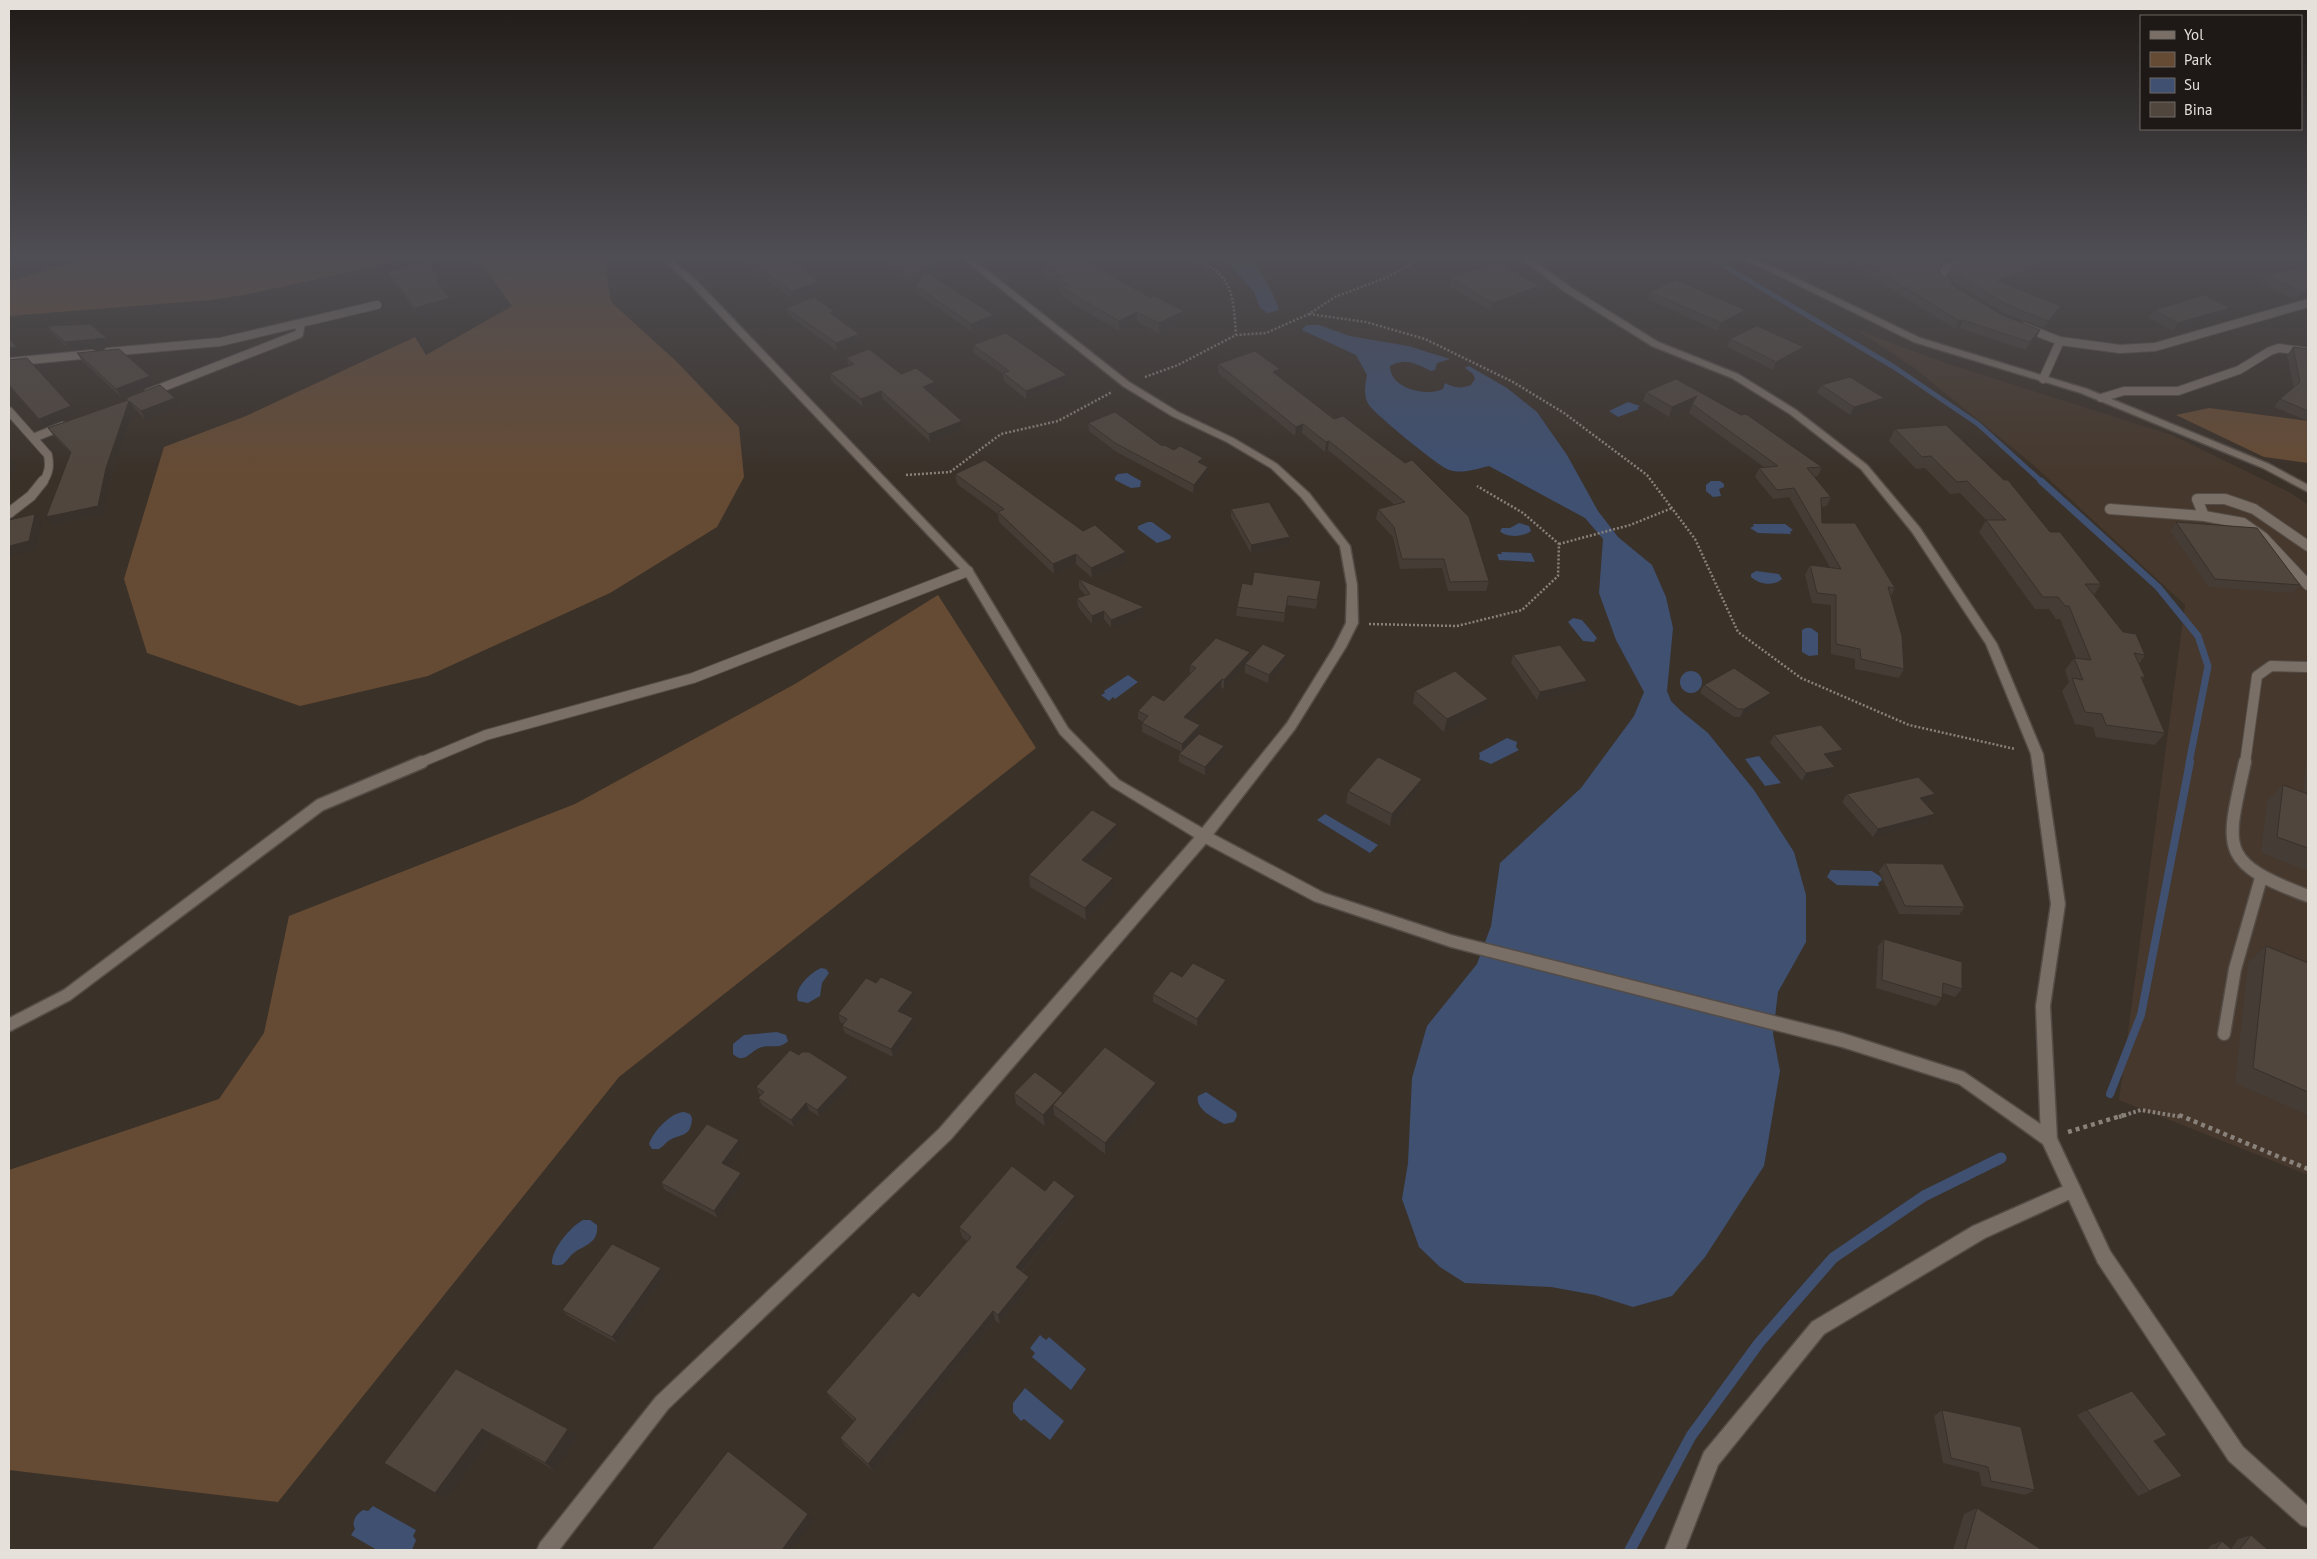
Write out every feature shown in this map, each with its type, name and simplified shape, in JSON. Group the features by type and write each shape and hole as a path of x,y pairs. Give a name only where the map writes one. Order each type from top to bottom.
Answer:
{"street":[{"path":"738,330 968,571 1064,731 1115,783 1204,836 1319,897 1451,941 1842,1040 1964,1079 2049,1139"},
{"path":"548,1550 662,1403 945,1134 1204,836 1291,726 1352,623 1352,585 1345,546 1305,495 1274,466 1230,440 1175,414 1126,384 1057,330"},
{"path":"1633,330 1656,344 1735,376 1785,407 1864,467 1916,530 1991,644 2037,754 2058,904 2043,1006 2049,1139 2104,1257 2236,1454 2308,1518"},
{"path":"1896,330 1917,340 2101,398 2266,466 2308,489"},
{"path":"1674,1550 1711,1460 1818,1328 1978,1232 2073,1190"}],"lane":[{"path":"9,362 220,342 272,330"},
{"path":"135,398 299,334 300,330"},
{"path":"2030,330 2060,341 2120,349 2155,347 2215,330"},
{"path":"2043,380 2060,341"},
{"path":"2101,398 2124,391 2178,391 2239,370 2270,351 2279,348 2308,352"},
{"path":"9,411 48,455 49,470 41,485 24,502 9,513"},
{"path":"33,438 70,423"},
{"path":"2204,516 2197,499 2225,499 2254,509 2308,546"},
{"path":"2110,509 2204,516 2243,523 2263,537 2308,586"},
{"path":"9,1025 67,995 320,806 486,734 693,678 968,571"},
{"path":"2308,667 2271,666 2257,676 2245,766 2236,800 2232,833 2238,854 2261,878 2308,896"},
{"path":"2224,1034 2235,969 2261,878"}],"path":[{"path":"1236,330 1236,335"},
{"path":"906,475 950,472 1001,434 1058,421 1126,384 1178,365 1236,335 1266,333 1274,330"},
{"path":"1393,330 1425,339 1513,382 1564,412 1647,475 1695,539 1738,632 1801,678 1909,725 2037,754"},
{"path":"1477,486 1523,514 1559,544"},
{"path":"1559,544 1630,525 1672,508"},
{"path":"1352,623 1457,626 1522,610 1558,576 1559,544"},
{"path":"2049,1139 2141,1110 2178,1115 2308,1169"}],"shaded area":[{"path":"1857,330 1948,364 2172,435 2291,493 2308,505 2308,1175 2119,1100 2185,605 2030,462 1913,367"}],"green space":[{"path":"470,330 642,330 676,361 739,427 744,477 717,527 610,593 428,676 300,706 147,653 124,579 164,447 246,416 415,337 426,355"},
{"path":"2209,408 2308,421 2308,463 2264,457 2176,415"},
{"path":"938,595 1036,748 619,1077 278,1502 9,1470 9,1170 219,1099 264,1033 289,916 575,804 795,684"}],"water":[{"path":"1302,330 1332,330 1350,336 1408,346 1450,359 1437,363 1435,370 1431,371 1411,362 1401,362 1390,366 1396,380 1403,385 1410,389 1428,392 1443,389 1445,383 1458,387 1471,385 1475,379 1473,374 1465,368 1469,366 1507,388 1537,412 1567,455 1598,511 1618,537 1652,565 1666,597 1673,628 1667,691 1671,701 1708,733 1754,790 1794,852 1806,895 1806,942 1778,992 1773,1034 1780,1071 1764,1166 1705,1257 1672,1296 1633,1307 1595,1295 1551,1287 1465,1283 1440,1267 1419,1247 1402,1199 1408,1163 1412,1078 1427,1026 1477,964 1491,926 1500,863 1581,788 1634,716 1644,692 1616,640 1599,593 1603,539 1585,518 1489,466 1468,471 1452,471 1447,469 1394,429 1369,405 1365,394 1367,375 1356,355"},
{"path":"1628,402 1640,406 1637,408 1639,409 1618,417 1609,411"},
{"path":"1127,473 1141,481 1140,487 1131,488 1115,480 1118,474"},
{"path":"1711,481 1720,481 1724,484 1724,487 1719,489 1721,496 1713,497 1706,491 1706,485"},
{"path":"1152,522 1171,536 1170,539 1157,543 1138,529 1138,526"},
{"path":"1519,523 1529,526 1531,531 1524,535 1515,536 1506,535 1500,531 1502,528 1510,528"},
{"path":"1753,524 1785,524 1793,530 1790,532 1791,534 1758,533 1750,528 1754,526"},
{"path":"1501,552 1531,553 1535,562 1499,560 1497,554 1502,554"},
{"path":"1756,571 1779,574 1782,579 1770,584 1762,583 1751,577 1751,574"},
{"path":"1573,618 1582,620 1597,638 1594,642 1583,641 1568,622"},
{"path":"1811,628 1818,633 1818,655 1809,656 1802,652 1802,630"},
{"path":"1691,671 1699,674 1702,682 1699,690 1691,693 1683,690 1680,682 1683,674"},
{"path":"1128,675 1138,682 1115,699 1113,697 1109,701 1101,695 1105,693 1104,691"},
{"path":"1507,738 1517,742 1516,747 1519,750 1491,764 1479,759 1479,753"},
{"path":"1759,756 1781,783 1765,786 1745,759"},
{"path":"1325,814 1378,845 1370,853 1317,820"},
{"path":"1831,870 1872,871 1881,877 1882,880 1878,883 1879,886 1837,885 1827,877"},
{"path":"821,968 826,969 829,973 822,983 820,996 808,1003 798,1001 797,996 800,987 808,977"},
{"path":"777,1032 786,1035 788,1041 779,1046 758,1048 745,1058 737,1057 733,1054 733,1044 744,1035"},
{"path":"1206,1092 1236,1112 1237,1116 1234,1122 1224,1124 1202,1109 1199,1105 1198,1096"},
{"path":"684,1112 690,1114 692,1118 690,1129 684,1134 668,1141 659,1149 652,1149 649,1144 658,1129 674,1115"},
{"path":"583,1220 590,1220 597,1225 594,1239 572,1254 563,1264 552,1264 555,1252 562,1239"},
{"path":"1040,1335 1046,1340 1049,1337 1086,1369 1071,1390 1032,1357 1035,1353 1030,1348"},
{"path":"1025,1388 1064,1421 1050,1440 1024,1419 1021,1421 1013,1412 1013,1403"},
{"path":"373,1506 416,1530 413,1536 416,1540 412,1550 377,1550 351,1535 355,1529 354,1521 356,1516 363,1510 368,1511"}],"building":[{"path":"51,330 97,330 107,338 65,342"},
{"path":"817,330 853,330 859,334 836,343"},
{"path":"1749,330 1765,330 1804,347 1776,362 1730,339"},
{"path":"1993,330 2040,330 2030,342"},
{"path":"1006,333 1067,375 1026,391 1003,373 1009,371 973,345"},
{"path":"9,338 17,347 9,348"},
{"path":"2293,347 2308,349 2308,411 2280,399 2300,382"},
{"path":"119,349 150,376 116,389 77,353"},
{"path":"869,349 901,374 916,368 935,382 923,387 962,421 929,434 881,391 861,399 830,373 854,364 846,358"},
{"path":"1255,351 1280,369 1273,372 1334,419 1343,416 1405,463 1412,460 1469,517 1489,581 1450,582 1444,559 1402,559 1394,527 1378,509 1405,502 1329,441 1326,442 1303,424 1296,427 1218,364"},
{"path":"27,358 71,406 39,419 9,385 9,360"},
{"path":"1850,377 1884,398 1854,407 1821,385"},
{"path":"1676,379 1741,415 1746,414 1822,467 1807,468 1831,497 1821,498 1822,523 1855,523 1895,588 1888,587 1902,636 1904,669 1861,659 1860,649 1836,644 1836,595 1817,593 1810,565 1841,569 1794,488 1777,490 1759,468 1778,466 1692,404 1697,396 1672,407 1646,392"},
{"path":"160,385 175,398 141,411 129,401 106,468 98,506 46,517 71,452 48,428 128,400 126,398"},
{"path":"1115,412 1162,446 1164,445 1174,450 1180,446 1203,458 1198,462 1208,467 1194,485 1115,443 1088,423"},
{"path":"1946,425 2004,480 2008,480 2050,532 2060,532 2101,584 2085,584 2123,632 2136,634 2145,655 2134,653 2145,677 2141,677 2165,733 2106,725 2102,714 2085,712 2072,678 2083,680 2074,658 2091,660 2069,606 2065,606 2058,597 2043,597 1986,520 2006,520 1967,481 1957,482 1931,456 1922,457 1895,429"},
{"path":"985,460 1083,531 1095,525 1126,552 1091,568 1076,554 1053,564 998,512 1004,509 955,474"},
{"path":"1269,502 1290,537 1251,545 1231,509"},
{"path":"35,514 29,541 9,546 9,520"},
{"path":"2176,522 2257,528 2300,585 2215,579"},
{"path":"1254,572 1321,581 1317,600 1288,596 1285,613 1237,607 1242,583 1252,585"},
{"path":"1079,579 1144,607 1111,620 1104,611 1092,616 1077,598 1090,594"},
{"path":"1216,638 1250,652 1224,680 1222,679 1184,717 1200,725 1182,744 1142,723 1148,716 1138,711 1153,695 1164,701 1196,668 1190,665"},
{"path":"1263,644 1286,655 1269,675 1245,664"},
{"path":"1560,645 1587,681 1540,692 1513,655"},
{"path":"1734,668 1771,693 1744,709 1738,709 1704,685"},
{"path":"1455,671 1488,699 1447,719 1415,691"},
{"path":"1821,725 1843,750 1824,754 1835,767 1806,773 1774,735"},
{"path":"1199,734 1224,746 1205,767 1179,754"},
{"path":"1378,757 1422,779 1392,814 1348,791"},
{"path":"1918,777 1935,794 1920,798 1935,814 1878,829 1847,794"},
{"path":"2283,785 2308,794 2308,848 2277,837"},
{"path":"1092,810 1117,824 1082,860 1113,878 1085,908 1029,875"},
{"path":"1885,863 1943,864 1965,907 1905,906"},
{"path":"1884,939 1962,962 1962,989 1943,983 1942,998 1882,980"},
{"path":"2266,946 2308,963 2308,1092 2253,1068"},
{"path":"1193,963 1226,980 1197,1019 1153,994 1171,971 1182,977"},
{"path":"881,977 913,992 898,1011 913,1018 891,1049 842,1026 847,1019 838,1014 866,978 876,983"},
{"path":"1105,1047 1156,1083 1105,1143 1053,1105"},
{"path":"790,1050 799,1055 802,1052 809,1052 848,1077 817,1110 806,1103 791,1120 758,1098 764,1092 756,1087"},
{"path":"1035,1072 1063,1093 1043,1115 1014,1093"},
{"path":"707,1124 739,1140 722,1163 741,1173 714,1211 661,1183"},
{"path":"1012,1166 1045,1191 1054,1180 1075,1196 1016,1267 1029,1277 998,1315 993,1311 868,1464 840,1438 856,1419 826,1392 913,1292 919,1297 971,1237 959,1227"},
{"path":"612,1244 661,1268 612,1337 562,1310"},
{"path":"456,1369 568,1429 545,1463 482,1429 435,1493 384,1463"},
{"path":"2132,1391 2167,1435 2154,1441 2182,1476 2149,1491 2087,1410"},
{"path":"1942,1410 2021,1427 2035,1490 1991,1481 1988,1467 1951,1458"},
{"path":"728,1451 808,1514 782,1550 651,1550"},
{"path":"1977,1508 2042,1550 1965,1550"},
{"path":"2251,1535 2268,1550 2239,1550"},
{"path":"2222,1541 2232,1550 2215,1550"}],"waterway":[{"path":"1831,330 1894,367 1978,424 2042,482"},
{"path":"2041,481 2158,587 2198,636 2208,666 2189,763"},
{"path":"2110,1094 2141,1015 2190,762"},
{"path":"1630,1550 1691,1436 1759,1343 1833,1258 1924,1196 2001,1158"}]}
